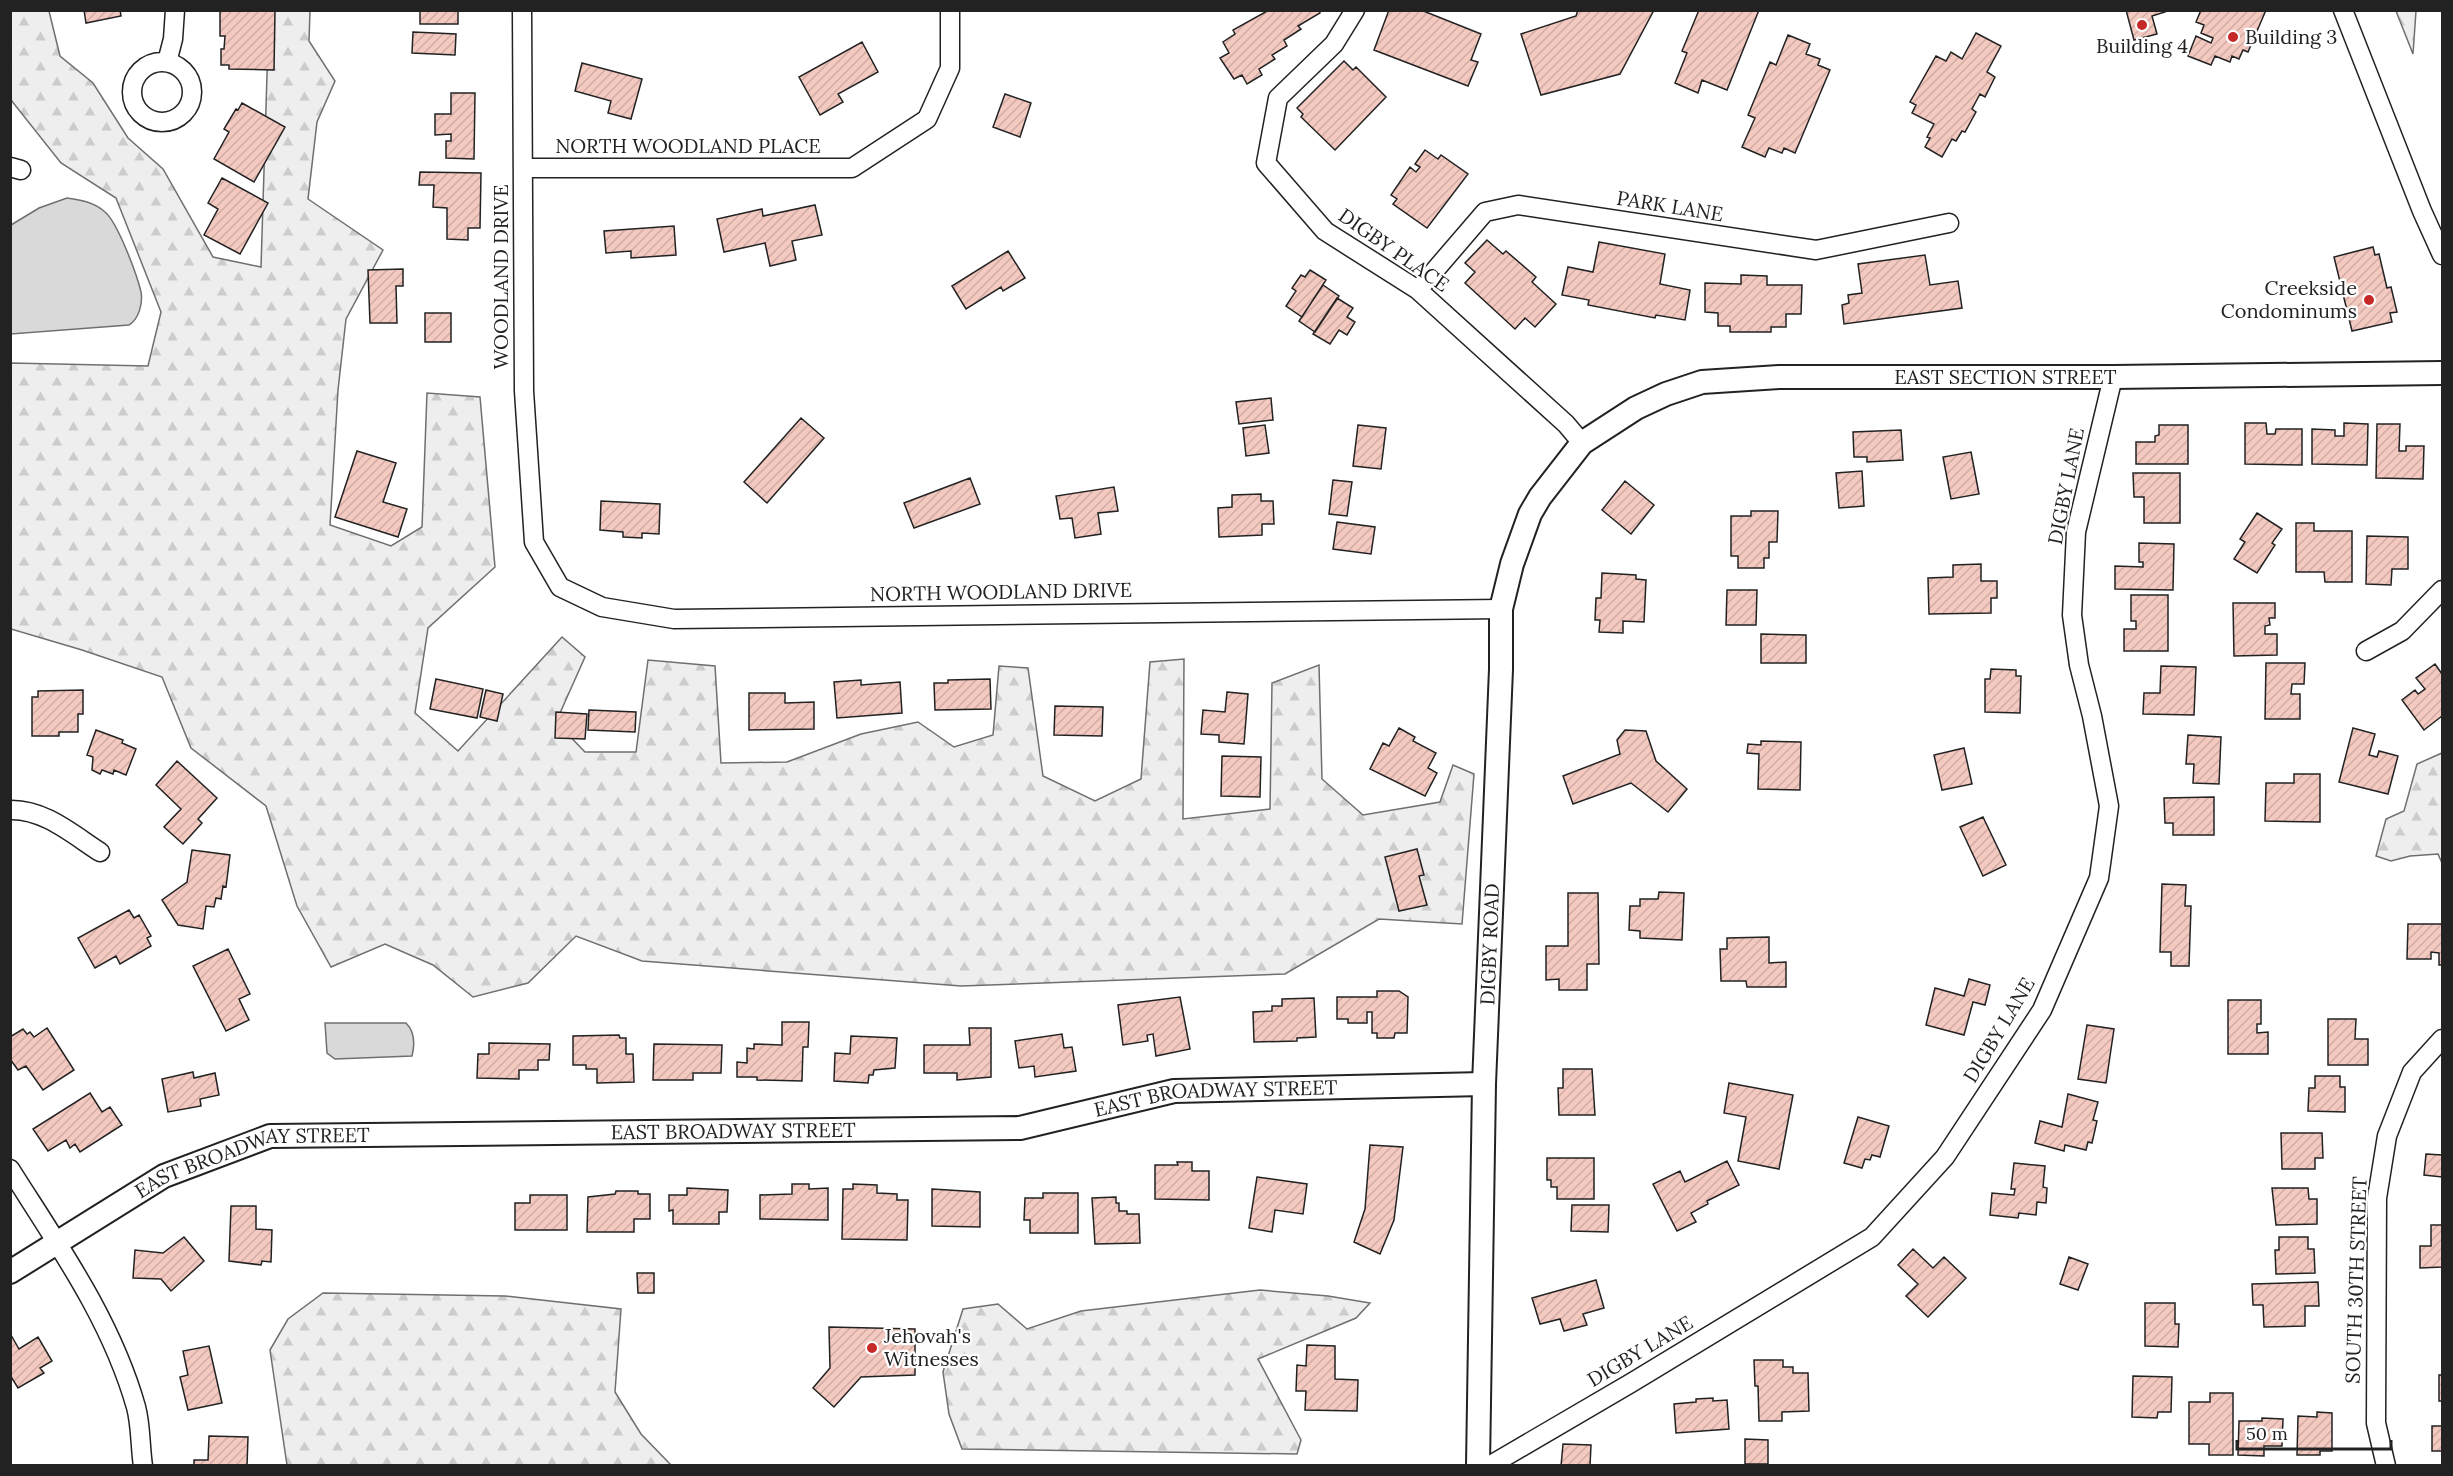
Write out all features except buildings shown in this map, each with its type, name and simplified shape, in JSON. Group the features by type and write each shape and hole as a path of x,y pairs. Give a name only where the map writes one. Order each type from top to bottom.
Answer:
{"street":[{"path":"167,62 173,39 175,10"},
{"name":"WOODLAND DRIVE","path":"522,10 524,391 534,542"},
{"name":"NORTH WOODLAND PLACE","path":"524,168 852,168 927,119 950,68 950,10"},
{"name":"DIGBY PLACE","path":"1355,10 1334,44 1278,98 1266,163 1325,231 1418,290 1566,424 1582,443"},
{"path":"2343,10 2442,255"},
{"name":"PARK LANE","path":"1418,290 1485,212 1518,205 1816,250 1949,224"},
{"name":"EAST SECTION STREET","path":"1582,443 1636,408 1666,394 1702,382 1779,377 2113,377 2442,373"},
{"name":"DIGBY LANE","path":"1489,1466 1632,1383 1872,1237 1946,1157 2042,1010 2099,878 2109,806 2092,716 2079,665 2072,615 2076,532 2113,377"},
{"name":"DIGBY ROAD","path":"1478,1466 1484,1084 1501,669 1501,609 1512,564 1530,514 1540,497 1582,443"},
{"name":"NORTH WOODLAND DRIVE","path":"534,542 560,587 602,607 674,619 1501,609"},
{"path":"2366,651 2402,631 2442,590"},
{"path":"10,810 27,810 52,821 100,852"},
{"name":"SOUTH 30TH STREET","path":"2386,1466 2376,1423 2377,1198 2387,1136 2412,1072 2442,1040"},
{"name":"EAST BROADWAY STREET","path":"10,1272 164,1176 270,1136 1020,1128 1174,1091 1484,1084"},
{"path":"10,1169 86,1288 117,1355 136,1408 143,1466"}],"green space":[{"path":"11,11 49,11 60,56 93,83 128,138 163,169 213,257 261,267 269,11 310,11 309,41 335,81 317,122 308,199 383,250 346,319 338,390 330,525 391,546 422,527 427,393 480,397 495,567 428,628 415,713 458,751 562,637 585,657 556,722 585,752 636,752 648,660 715,666 721,763 787,762 861,734 918,722 954,747 993,735 999,666 1028,668 1043,776 1095,801 1141,779 1150,662 1184,659 1183,819 1270,809 1272,683 1319,665 1322,779 1363,815 1440,802 1453,765 1474,774 1462,924 1379,919 1285,974 961,986 642,961 576,936 528,983 473,997 433,965 385,944 331,967 297,906 266,806 191,748 162,677 11,629 11,363 148,366 161,312 116,198 61,163 11,100"},
{"path":"2396,11 2416,11 2413,54"},
{"path":"2442,753 2442,863 2438,854 2410,856 2391,861 2376,856 2386,819 2404,811 2417,764"},
{"path":"1260,1290 1328,1296 1370,1303 1356,1318 1258,1359 1301,1440 1297,1454 962,1449 949,1414 943,1372 963,1309 998,1304 1027,1329 1081,1311"},
{"path":"323,1293 505,1296 621,1309 615,1392 641,1434 671,1465 287,1465 270,1350 288,1319"}],"shaded area":[{"path":"67,198 96,206 105,212 116,227 141,292 141,306 138,315 129,325 11,334 11,225 39,208"},
{"path":"325,1023 406,1023 414,1038 412,1056 335,1059 327,1053"}],"place":[{"name":"Building 4","path":"2142,25"},
{"name":"Building 3","path":"2233,37"},
{"name":"Creekside Condominums","path":"2369,300"},
{"name":"Jehovah's Witnesses","path":"872,1348"}]}
